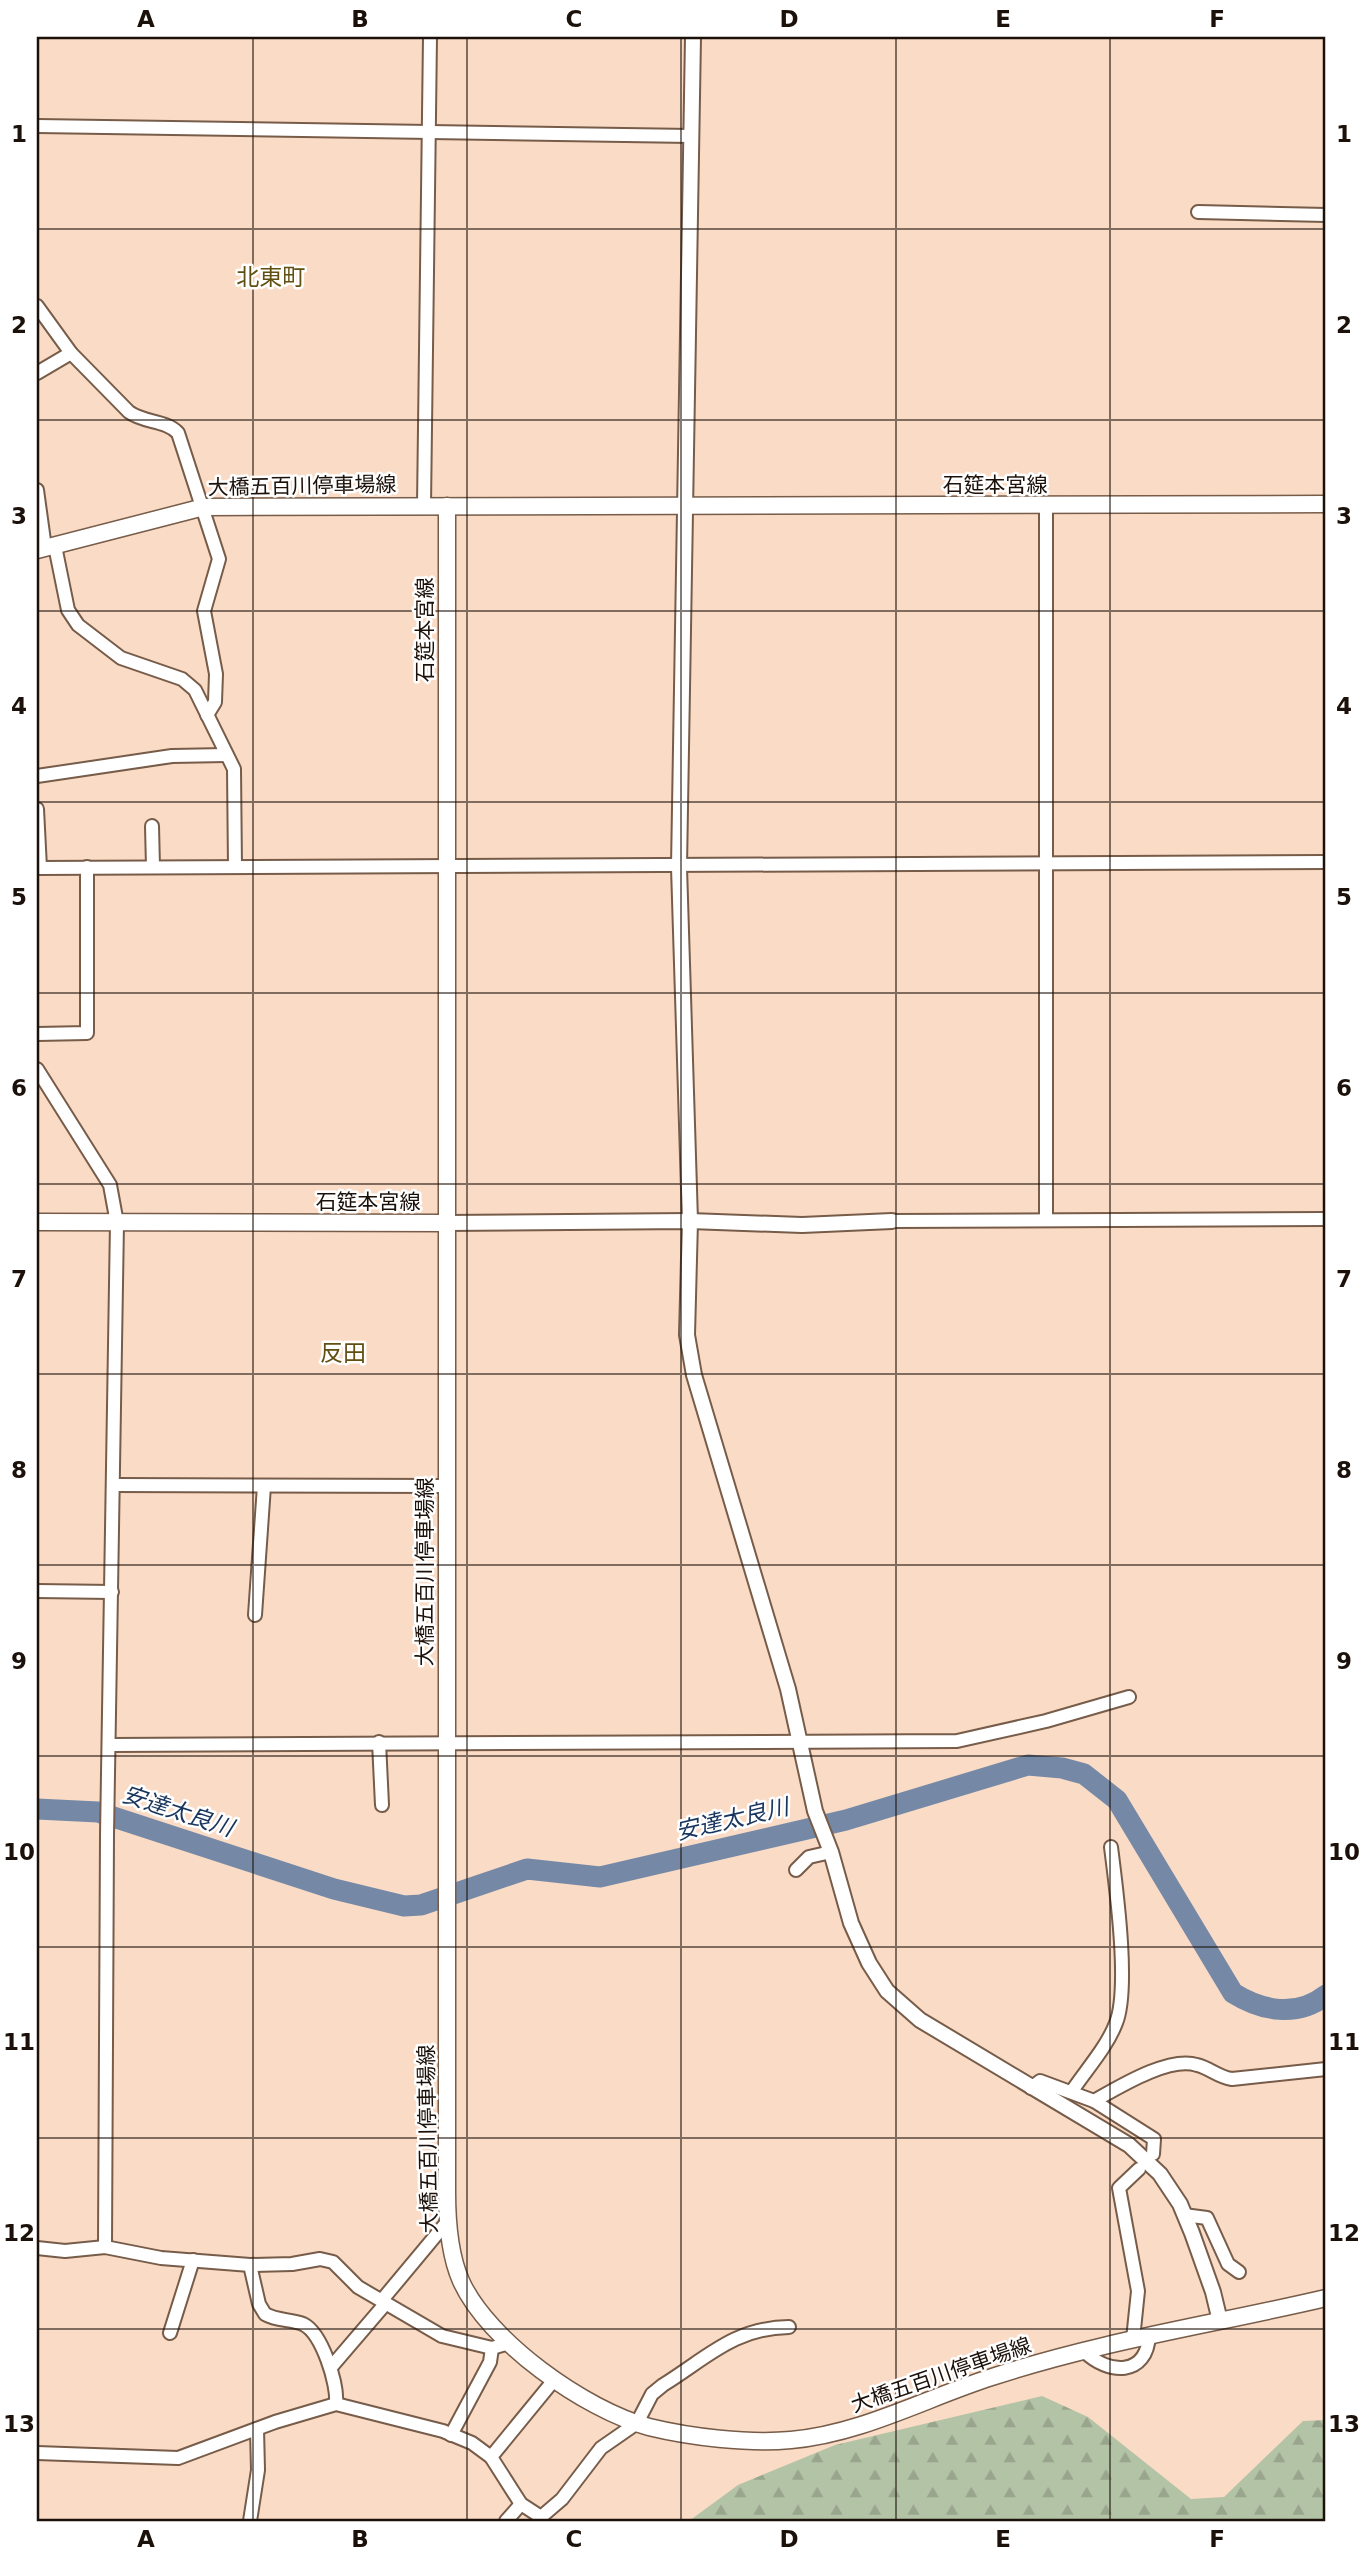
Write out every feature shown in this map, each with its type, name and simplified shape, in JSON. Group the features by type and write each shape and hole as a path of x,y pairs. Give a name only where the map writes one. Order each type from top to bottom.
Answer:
{"main road":[{"name":"石筵本宮線","path":"37,1222 447,1223 447,506 684,508 1326,504"},
{"name":"大橋五百川停車場線","path":"46,548 204,507 447,506"},
{"name":"大橋五百川停車場線","path":"447,1223 447,2222 457,2270 466,2289 509,2343 554,2380 637,2423 662,2429 756,2441 792,2440 852,2427 991,2377 1084,2351 1326,2298"}],"street":[{"path":"424,506 430,37"},
{"path":"692,37 679,867 690,1221 687,1335 694,1375 801,1740 815,1811 858,1941 887,1991 920,2020 1129,2145 1160,2174 1184,2215 1213,2292 1220,2321"},
{"path":"37,125 691,136"},
{"path":"1198,212 1326,215"},
{"path":"37,306 71,352 139,419 173,428 178,433 219,559 204,611 216,674 215,702 207,715"},
{"path":"37,373 71,352"},
{"path":"37,490 46,548 68,610 78,625 121,658 182,679 195,690 235,780 235,867"},
{"path":"1046,505 1046,1220"},
{"path":"37,776 172,756 226,755"},
{"path":"40,809 38,868 1326,862"},
{"path":"152,826 153,867"},
{"path":"37,1034 87,1032 87,867"},
{"path":"37,1069 110,1185 117,1223 111,1745 107,1835 105,2247"},
{"path":"447,1223 690,1221 802,1225 1046,1220 1326,1219"},
{"path":"115,1485 445,1486"},
{"path":"255,1615 264,1486"},
{"path":"37,1591 112,1592"},
{"path":"111,1745 957,1741 1046,1721 1129,1697"},
{"path":"379,1742 382,1805"},
{"path":"1072,2091 1116,2024 1120,2004 1120,1930 1111,1847"},
{"path":"796,1870 809,1857 829,1849"},
{"path":"1094,2101 1156,2070 1184,2063 1197,2065 1219,2077 1240,2080 1326,2069"},
{"path":"1031,2088 1040,2081 1094,2101 1154,2139 1153,2154"},
{"path":"1084,2351 1102,2367 1119,2369 1140,2361 1147,2352 1141,2337 1138,2291 1119,2188 1139,2169"},
{"path":"1184,2215 1207,2218 1228,2264 1239,2272"},
{"path":"332,2366 447,2222"},
{"path":"37,2248 65,2252 105,2247 161,2258 250,2264 292,2264 320,2259 332,2262 358,2287 442,2336 492,2348 509,2343"},
{"path":"170,2333 193,2260"},
{"path":"250,2264 259,2304 265,2314 304,2325 332,2366 336,2404"},
{"path":"37,2453 178,2458 336,2404 452,2435 472,2443 491,2457 521,2504 540,2519 562,2499 601,2448 637,2423 652,2393 730,2340 763,2328 789,2327"},
{"path":"452,2435 490,2362 492,2348"},
{"path":"491,2457 554,2380"},
{"path":"250,2521 258,2470 257,2429"},
{"path":"506,2521 521,2504"}],"green space":[{"path":"1042,2396 1088,2417 1191,2499 1224,2497 1303,2421 1326,2420 1326,2521 689,2521 738,2485 835,2445"}],"waterway":[{"name":"安達太良川","path":"37,1809 98,1812 334,1889 404,1906 421,1905 527,1869 600,1877 846,1820 1028,1765 1062,1768 1084,1774 1117,1800 1233,1993 1256,2004 1280,2009 1303,2007 1326,1995"}],"district":[{"name":"北東町","path":"271,277"},
{"name":"反田","path":"343,1353"}]}
